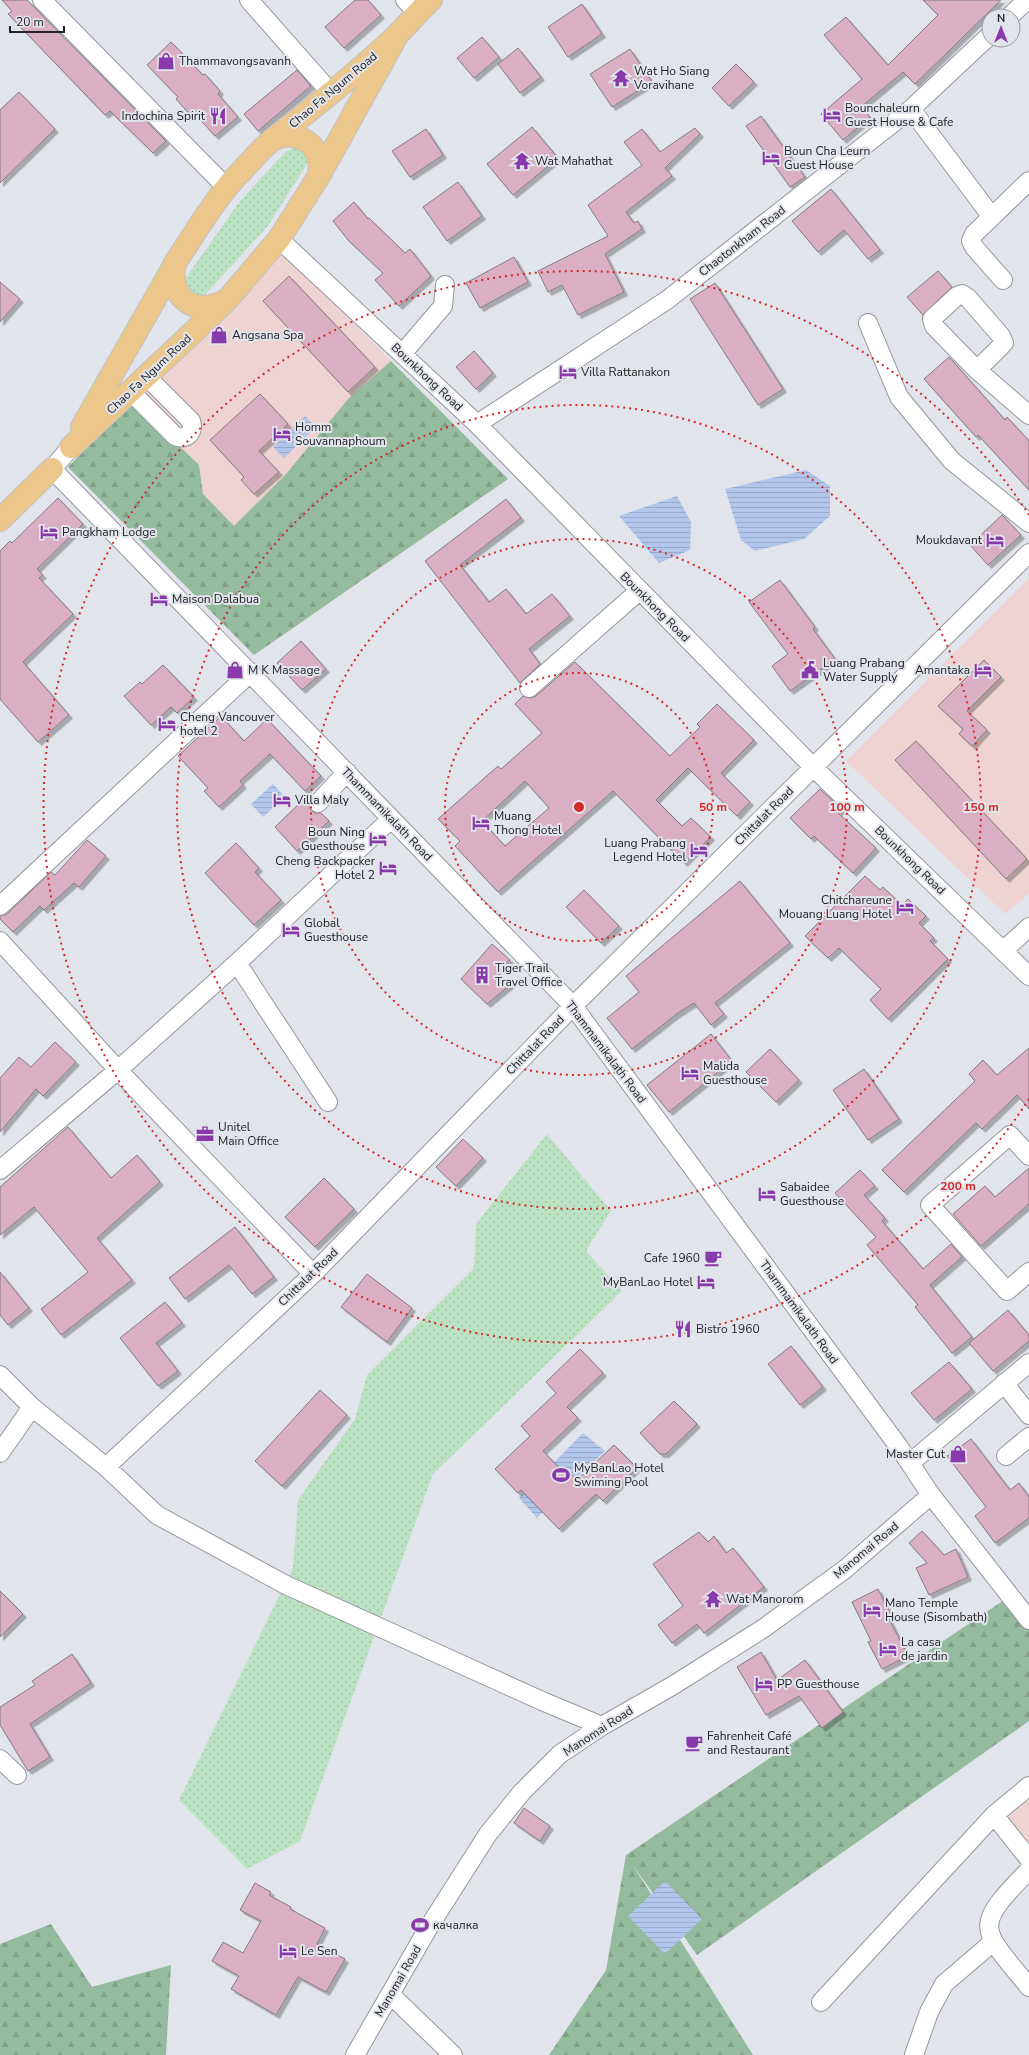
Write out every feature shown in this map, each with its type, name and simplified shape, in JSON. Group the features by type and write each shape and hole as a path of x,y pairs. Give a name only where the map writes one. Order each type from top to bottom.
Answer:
{"main road":[{"name":"Chao Fa Ngum Road","path":"71,447 227,300 279,238 320,176 398,34 418,4"},
{"name":"Chao Fa Ngum Road","path":"71,447 175,263 226,188 267,144 331,94 398,34"},
{"name":"Chao Fa Ngum Road","path":"267,144 275,139 285,136 295,136 305,140 313,147 318,156 321,166 320,176"},
{"name":"Chao Fa Ngum Road","path":"175,263 173,274 174,285 180,295 188,303 197,307 208,308 218,306 227,300"},
{"path":"0,520 52,469"}],"street":[{"path":"42,0 226,188"},
{"path":"249,0 331,94"},
{"path":"1018,8 1027,0"},
{"name":"Chaotonkham Road","path":"477,424 667,300 912,109 981,44"},
{"path":"912,109 992,217"},
{"path":"1003,280 974,247 971,241 974,234 1029,181"},
{"name":"Bounkhong Road","path":"279,238 477,424 813,767 1004,950 1029,976"},
{"path":"402,354 443,306 445,285"},
{"path":"868,323 899,397 952,461 1029,523"},
{"path":"977,370 1029,415"},
{"path":"130,391 175,436 182,438 189,435 192,428 191,421 146,376"},
{"name":"Chao Fa Ngum Road","path":"52,469 71,447"},
{"name":"Thammamikalath Road","path":"52,469 251,672 391,819 573,1006 910,1463 931,1496 1029,1620"},
{"name":"Chittalat Road","path":"106,1467 313,1274 573,1006 1029,553"},
{"path":"528,688 639,591"},
{"path":"0,906 251,672"},
{"path":"318,803 347,772"},
{"path":"0,1170 118,1070 237,963 391,819"},
{"path":"1004,950 1029,927"},
{"path":"0,940 118,1070 313,1274"},
{"path":"237,963 328,1102"},
{"path":"1029,1156 1010,1135 930,1205 1007,1291 1029,1272"},
{"path":"910,1463 1029,1363"},
{"path":"0,1374 32,1407 106,1467 157,1515 286,1585 542,1701 602,1726"},
{"path":"1004,1383 1029,1415"},
{"path":"0,1454 32,1407"},
{"path":"1006,1456 1029,1436"},
{"name":"Manomai Road","path":"355,2055 430,1925 488,1834 522,1792 560,1754 602,1726 672,1686 764,1628 844,1570 931,1496"},
{"path":"0,1759 17,1776"},
{"path":"821,2002 994,1815 1029,1786"},
{"path":"994,1815 1029,1859"},
{"path":"1029,1870 1001,1899 991,1913 988,1925 993,1942 1029,1986"},
{"path":"914,2055 929,2012 944,1984 993,1942"},
{"path":"390,1994 453,2055"}],"shaded area":[{"name":"Homm Souvannaphoum","path":"280,249 508,479 254,655 68,467"},
{"name":"Amantaka","path":"1029,578 1029,894 1005,914 846,761"},
{"path":"1029,1800 1029,1848 1006,1817"}],"green space":[{"path":"297,146 306,152 307,164 267,227 203,297 183,292 185,279 240,201 285,152"},
{"name":"Homm Souvannaphoum","path":"391,361 508,479 254,655 68,467 133,401 199,465 203,494 234,526 286,474 349,398"},
{"path":"547,1134 611,1211 586,1251 622,1291 433,1474 300,1841 247,1869 179,1800 293,1568 298,1500 355,1419 367,1375 474,1268 476,1224"},
{"path":"1010,1596 1029,1620 1029,1721 697,1955 632,1864 753,2055 549,2055 606,1970 626,1855"},
{"path":"51,1924 92,1987 171,1965 166,2055 0,2055 0,1944"}],"water":[{"path":"305,416 316,427 284,458 273,447"},
{"path":"806,470 830,486 830,516 804,539 755,551 741,540 725,489"},
{"path":"677,496 691,522 690,550 659,563 619,516"},
{"path":"273,784 285,797 263,817 251,804"},
{"name":"MyBanLao Hotel Swiming Pool","path":"583,1433 605,1451 537,1518 519,1498"},
{"path":"665,1881 702,1919 665,1954 628,1916"}],"building":[{"path":"2,0 27,0 166,141 153,153 110,111 105,115 8,14 12,11"},
{"path":"355,0 368,0 381,15 344,48 325,27"},
{"path":"923,0 1001,0 993,8 981,8 981,20 915,84 903,72 861,107 870,117 843,140 821,114 862,79 824,35 846,17 888,65 938,15"},
{"path":"582,4 602,34 568,57 548,27"},
{"path":"482,37 499,57 474,78 457,58"},
{"path":"171,42 203,75 205,74 220,91 218,94 238,117 215,136 195,114 192,117 176,99 178,97 147,65"},
{"path":"518,48 541,77 520,93 498,64"},
{"name":"Wat Ho Siang Voravihane","path":"630,49 652,82 612,107 590,74"},
{"path":"736,64 754,82 729,106 712,88"},
{"path":"297,70 311,86 258,131 244,114"},
{"path":"19,92 55,129 0,183 0,110"},
{"path":"761,116 805,177 790,187 746,126"},
{"name":"Wat Mahathat","path":"532,127 558,158 513,195 487,164"},
{"path":"695,128 700,134 665,168 672,176 626,212 634,223 638,221 642,229 605,254 624,292 578,315 562,285 548,292 538,271 608,236 588,205 642,165 624,142 642,129 660,152"},
{"path":"426,129 443,155 410,177 392,151"},
{"path":"458,182 482,216 447,241 423,207"},
{"path":"831,189 880,250 868,259 844,230 818,252 792,221"},
{"path":"354,202 368,219 369,218 405,253 410,249 431,276 399,306 375,280 383,273 348,240 333,221"},
{"path":"514,257 528,282 480,308 466,283"},
{"path":"938,271 952,287 923,315 907,297"},
{"path":"289,276 375,367 348,392 263,301"},
{"path":"0,282 20,299 0,322"},
{"path":"715,283 783,389 758,405 690,299"},
{"path":"474,351 493,373 476,389 456,367"},
{"path":"949,357 1005,420 1007,417 1029,441 1029,490 978,435 976,437 924,379"},
{"path":"260,394 288,424 259,451 279,472 254,494 241,480 244,477 210,440"},
{"path":"58,498 83,524 37,569 43,575 39,578 73,614 23,662 69,715 38,742 0,699 0,551 10,541 12,543"},
{"path":"506,499 521,518 460,565 489,602 506,589 526,614 552,594 570,616 529,649 540,664 520,683 425,561"},
{"name":"Moukdavant","path":"1002,515 1021,535 988,565 970,545"},
{"path":"780,580 815,627 813,629 835,659 790,691 772,666 788,654 749,602"},
{"path":"301,641 326,669 302,690 277,663"},
{"path":"984,660 1001,677 967,711 987,730 972,746 959,734 963,729 938,706"},
{"path":"575,662 670,756 700,727 697,724 717,704 754,740 721,773 750,802 737,816 688,768 656,800 682,826 691,818 711,837 684,863 613,791 498,892 455,846 460,841 438,819 498,766 501,769 542,733 515,704 523,696 531,698 536,696","holes":["525,781 549,808 505,846 482,821"]},
{"path":"163,665 194,697 177,713 171,707 151,725 124,696 140,682 142,684"},
{"path":"221,716 244,741 267,719 321,776 305,791 270,754 240,781 243,785 219,807 204,791 208,788 178,756"},
{"path":"916,741 1027,859 1006,879 895,760"},
{"path":"820,789 841,809 838,813 876,848 853,873 814,836 811,839 790,818"},
{"path":"306,797 311,810 315,813 321,813 329,821 297,851 275,827"},
{"path":"87,840 106,856 79,887 74,883 44,910 40,906 13,932 0,919 0,916 7,914 51,872 55,875"},
{"path":"236,843 259,868 255,872 281,900 254,925 205,873"},
{"path":"865,876 880,890 883,887 902,905 908,899 926,916 919,923 934,938 930,941 948,959 888,1019 870,1000 881,989 839,948 828,958 805,936"},
{"path":"740,881 790,943 715,1003 724,1014 711,1025 694,1003 678,1013 632,1049 607,1018 639,992 626,976"},
{"path":"584,890 619,926 601,943 566,907"},
{"name":"Tiger Trail Travel Office","path":"492,944 510,960 496,971 510,985 487,1004 461,979"},
{"name":"Malida Guesthouse","path":"711,1034 732,1061 669,1112 647,1085"},
{"path":"55,1042 76,1062 43,1096 36,1089 0,1132 0,1078 19,1057 31,1067"},
{"path":"1029,1048 1029,1109 1017,1095 982,1129 976,1123 904,1192 882,1170 975,1081 969,1074 983,1060 997,1075"},
{"path":"770,1049 799,1080 776,1102 746,1072"},
{"path":"864,1069 899,1119 868,1140 833,1090"},
{"path":"68,1127 111,1178 137,1155 160,1182 97,1238 132,1280 61,1335 41,1309 88,1272 34,1207 0,1235 0,1187"},
{"path":"463,1139 483,1158 456,1186 436,1167"},
{"path":"1029,1168 1029,1204 981,1246 953,1214 985,1186 995,1197"},
{"path":"860,1170 875,1186 864,1195 885,1218 882,1221 923,1269 951,1244 962,1257 930,1285 972,1337 952,1353 915,1307 918,1305 867,1245 876,1237 835,1193"},
{"path":"324,1178 354,1209 315,1247 285,1217"},
{"path":"235,1227 274,1277 252,1294 229,1265 185,1299 169,1278"},
{"path":"0,1272 29,1308 8,1325 0,1315"},
{"path":"367,1274 412,1308 387,1342 341,1307"},
{"path":"165,1302 182,1323 156,1343 178,1371 158,1386 120,1338"},
{"path":"1008,1310 1029,1335 1029,1341 993,1371 969,1343"},
{"path":"791,1346 823,1387 800,1405 768,1364"},
{"path":"580,1349 603,1373 567,1407 578,1418 543,1451 567,1476 570,1473 577,1480 614,1445 637,1468 603,1501 596,1494 559,1529 521,1490 518,1493 495,1469 530,1436 521,1426 556,1393 546,1382"},
{"path":"949,1362 972,1389 934,1420 911,1393"},
{"path":"320,1390 347,1415 282,1486 255,1461"},
{"path":"674,1401 697,1424 666,1454 660,1454 640,1433"},
{"path":"971,1439 1010,1490 1019,1483 1029,1497 1029,1518 995,1543 975,1516 986,1507 947,1456"},
{"path":"922,1531 944,1555 956,1549 968,1577 929,1595 916,1568 927,1563 909,1543"},
{"name":"Wat Manorom","path":"699,1532 708,1542 714,1536 726,1553 733,1548 764,1587 704,1633 697,1624 672,1643 658,1625 683,1606 653,1564"},
{"path":"878,1589 892,1617 889,1619 908,1656 882,1669 868,1642 871,1641 852,1602"},
{"path":"0,1591 23,1614 0,1637"},
{"path":"761,1652 777,1680 805,1660 843,1712 822,1728 799,1696 766,1715 737,1667"},
{"path":"72,1654 91,1683 30,1724 50,1757 28,1771 0,1725 0,1707 35,1685 32,1681"},
{"path":"524,1808 550,1826 540,1841 514,1823"},
{"path":"255,1883 271,1892 269,1895 291,1907 290,1909 325,1928 317,1944 345,1959 326,1992 298,1977 276,2015 231,1989 239,1976 212,1961 223,1942 243,1953 261,1921 240,1910"}],"place":[{"name":"Thammavongsavanh","path":"166,61"},
{"name":"Wat Ho Siang Voravihane","path":"621,78"},
{"name":"Bounchaleurn Guest House & Cafe","path":"832,115"},
{"name":"Indochina Spirit","path":"218,116"},
{"name":"Boun Cha Leurn Guest House","path":"771,158"},
{"name":"Wat Mahathat","path":"522,161"},
{"name":"Angsana Spa","path":"219,335"},
{"name":"Villa Rattanakon","path":"568,372"},
{"name":"Homm Souvannaphoum","path":"282,434"},
{"name":"Pangkham Lodge","path":"49,532"},
{"name":"Moukdavant","path":"995,540"},
{"name":"Maison Dalabua","path":"159,599"},
{"name":"M K Massage","path":"235,670"},
{"name":"Luang Prabang Water Supply","path":"810,670"},
{"name":"Amantaka","path":"983,670"},
{"name":"Cheng Vancouver hotel 2","path":"167,724"},
{"name":"Villa Maly","path":"282,800"},
{"name":"Muang Thong Hotel","path":"481,823"},
{"name":"Boun Ning Guesthouse","path":"378,839"},
{"name":"Luang Prabang Legend Hotel","path":"699,850"},
{"name":"Cheng Backpacker Hotel 2","path":"388,868"},
{"name":"Chitchareune Mouang Luang Hotel","path":"905,907"},
{"name":"Global Guesthouse","path":"291,930"},
{"name":"Tiger Trail Travel Office","path":"482,975"},
{"name":"Malida Guesthouse","path":"690,1073"},
{"name":"Unitel Main Office","path":"205,1134"},
{"name":"Sabaidee Guesthouse","path":"767,1194"},
{"name":"Cafe 1960","path":"713,1258"},
{"name":"MyBanLao Hotel","path":"706,1282"},
{"name":"Bistro 1960","path":"683,1329"},
{"name":"Master Cut","path":"958,1454"},
{"name":"MyBanLao Hotel Swiming Pool","path":"561,1475"},
{"name":"Wat Manorom","path":"713,1599"},
{"name":"Mano Temple House (Sisombath)","path":"872,1610"},
{"name":"La casa de jardin","path":"888,1649"},
{"name":"PP Guesthouse","path":"764,1684"},
{"name":"Fahrenheit Café and Restaurant","path":"694,1743"},
{"name":"качалка","path":"420,1925"},
{"name":"Le Sen","path":"288,1951"}]}
